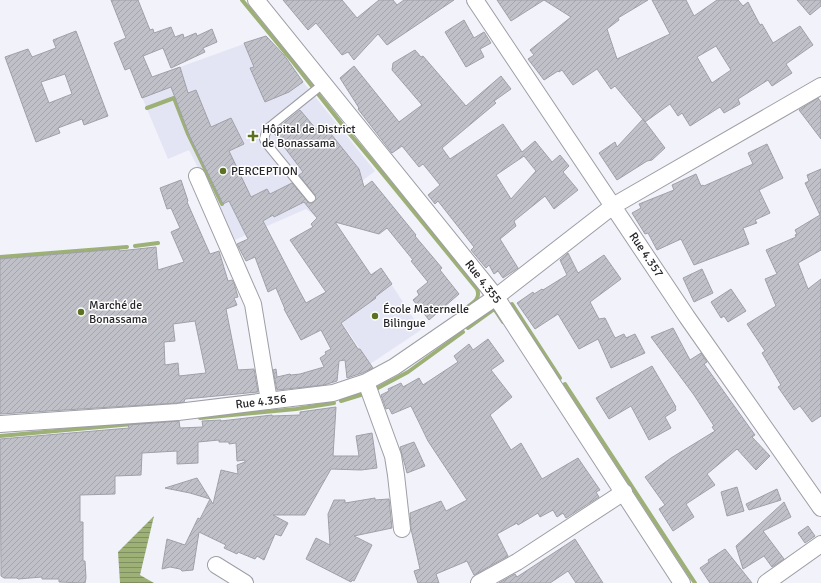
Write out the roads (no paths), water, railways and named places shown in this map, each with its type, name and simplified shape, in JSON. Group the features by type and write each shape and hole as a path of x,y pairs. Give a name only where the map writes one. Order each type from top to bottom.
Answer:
{"street":[{"name":"Rue 4.355","path":"256,0 496,297 682,583"},
{"name":"Rue 4.357","path":"475,0 687,317 821,508"},
{"name":"Rue 4.356","path":"0,424 178,412 333,393 366,382 394,367 496,297 613,206 821,86"},
{"path":"197,176 254,304 269,401"},
{"path":"366,382 393,456 402,529"},
{"path":"479,583 517,562 624,492"},
{"path":"766,583 821,544"},
{"path":"216,565 245,583"}],"lane":[{"path":"311,198 264,139 267,129 323,84"}],"waterway":[{"path":"242,0 477,289 477,298 466,308"},
{"path":"147,108 174,98 188,134 222,204"},
{"path":"135,246 158,243"},
{"path":"0,257 127,247"},
{"path":"512,304 560,378"},
{"path":"468,328 493,310 495,310 503,322"},
{"path":"376,389 408,372 463,332"},
{"path":"565,384 695,583"},
{"path":"341,401 367,393"},
{"path":"200,418 296,409 334,403"},
{"path":"0,436 177,420"}],"place":[{"name":"Hôpital de District de Bonassama","path":"253,136"},
{"name":"PERCEPTION","path":"223,171"},
{"name":"Marché de Bonassama","path":"81,312"},
{"name":"École Maternelle Bilingue","path":"375,316"}]}
